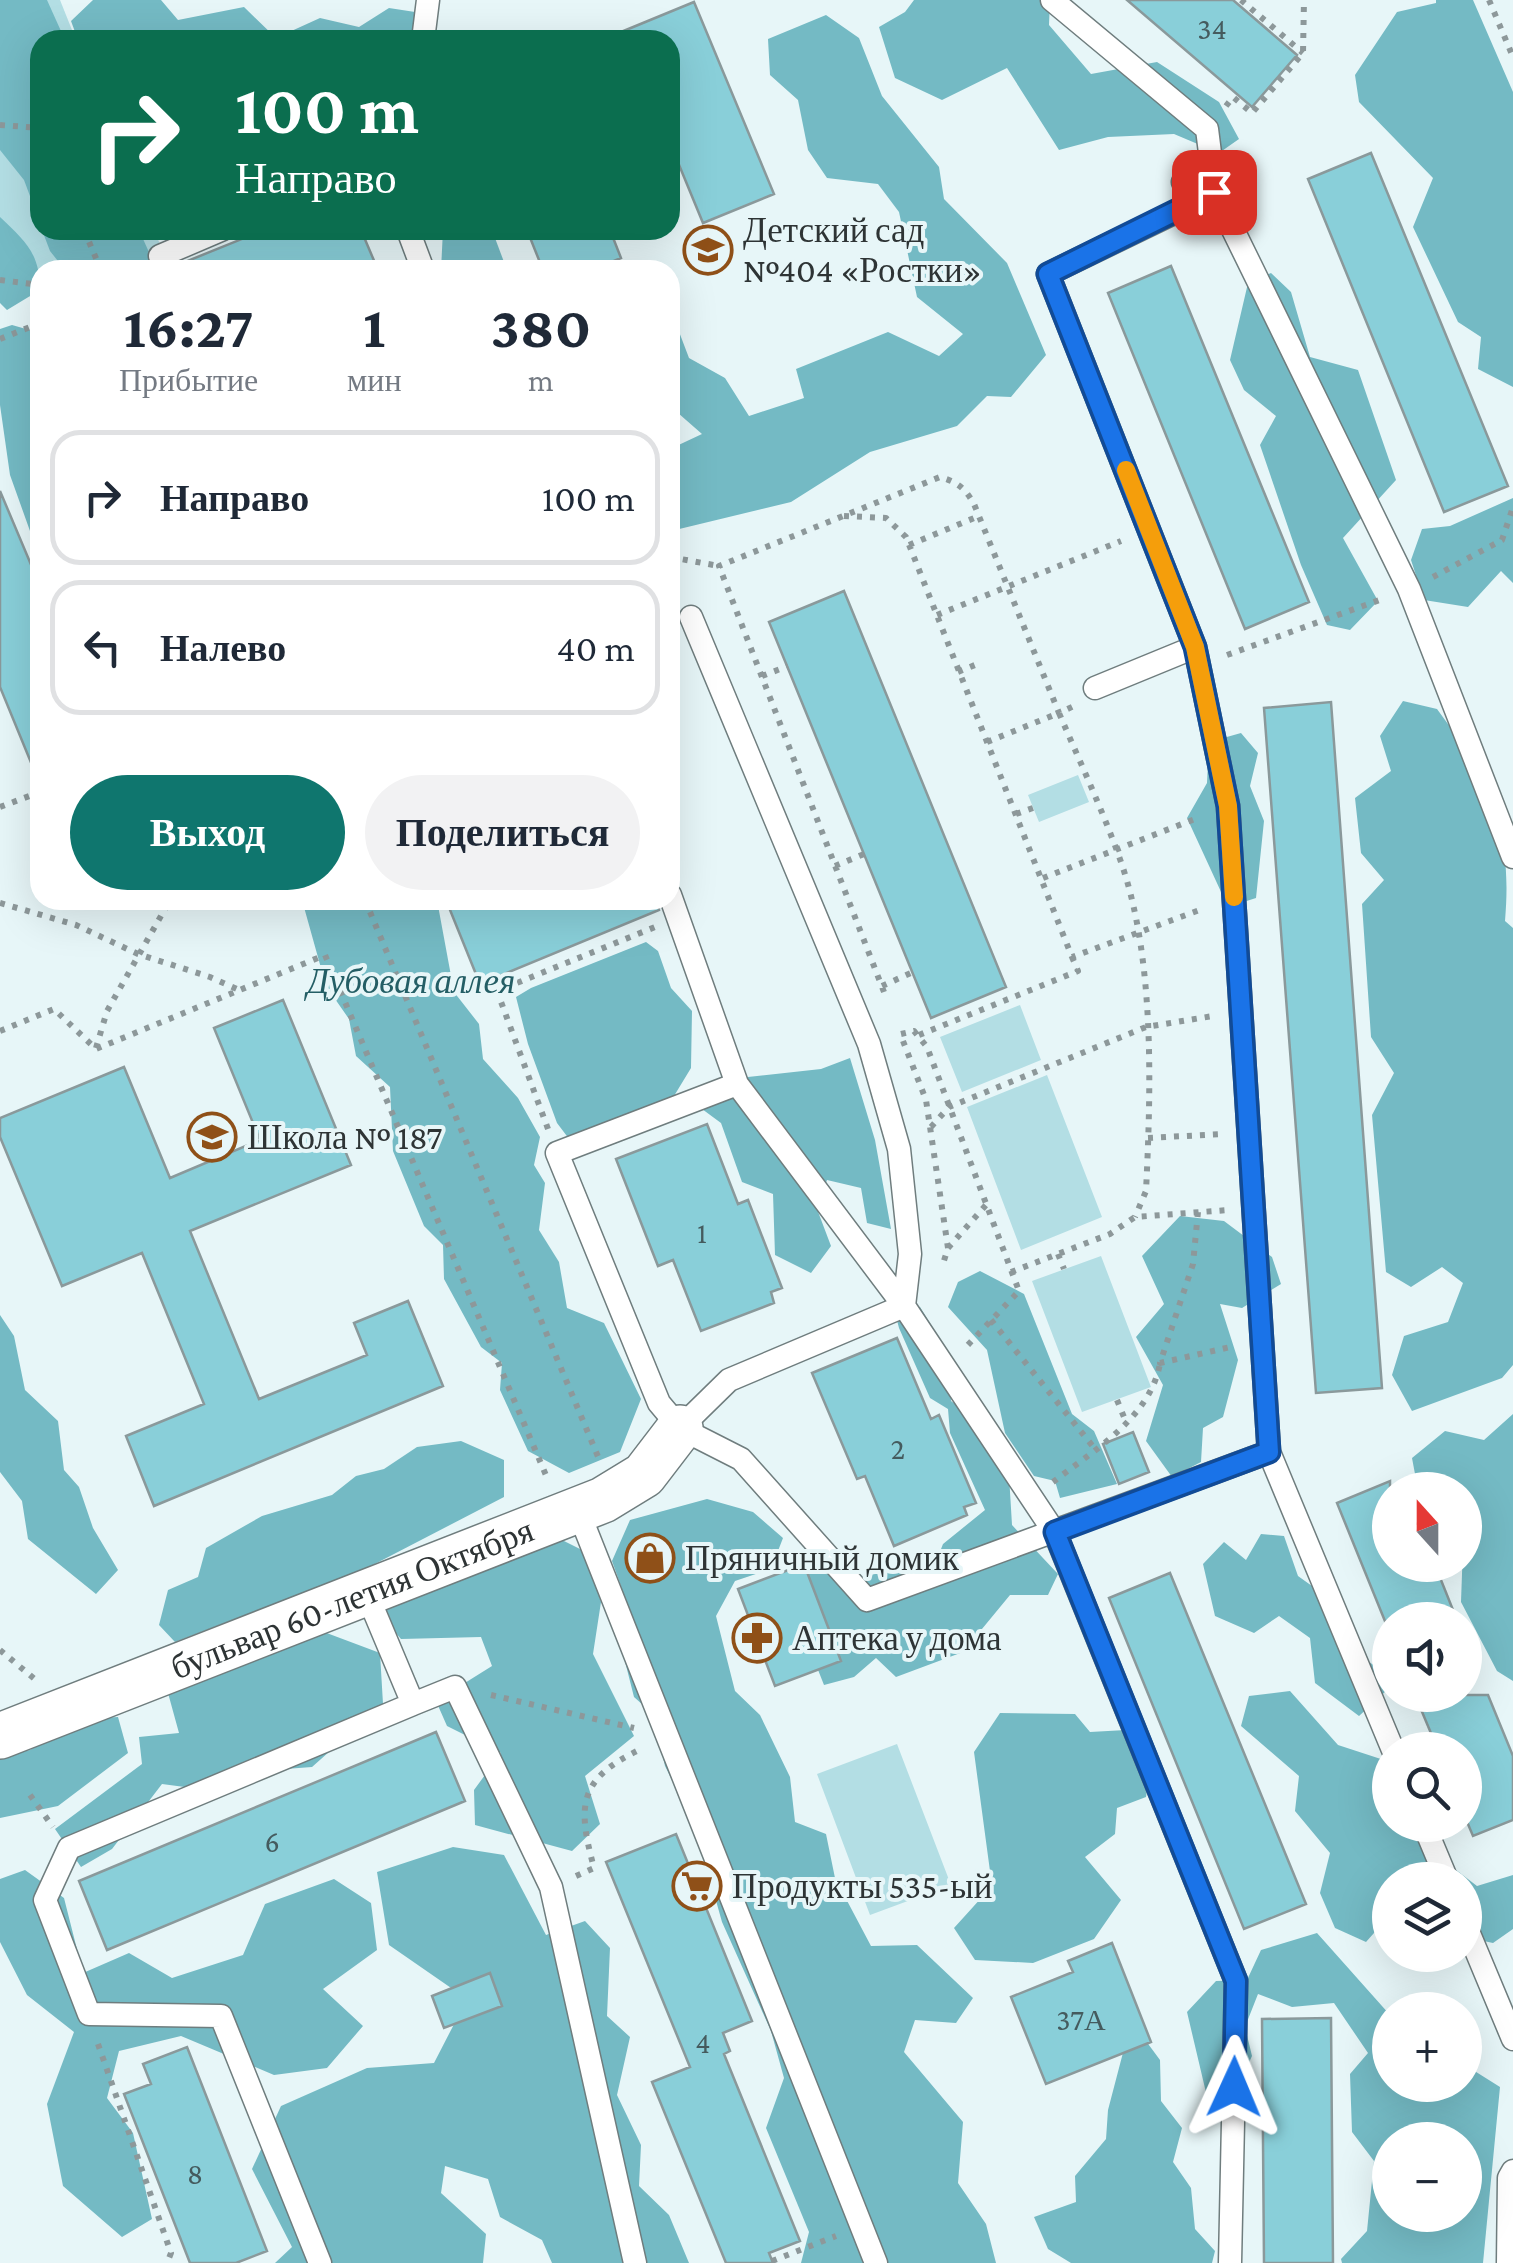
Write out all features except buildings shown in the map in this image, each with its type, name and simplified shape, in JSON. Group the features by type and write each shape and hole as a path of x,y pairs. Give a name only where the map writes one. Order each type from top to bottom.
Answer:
{"street":[{"name":"бульвар 60-летия Октября","path":"0,1736 366,1592 564,1499 603,1500 644,1475 680,1428"}],"lane":[{"path":"424,30 428,0"},
{"path":"1052,0 1207,129 1214,192 1409,589 1513,857"},
{"path":"1183,182 1214,192"},
{"path":"1214,192 1048,274 1197,656 1228,806 1269,1452 1386,1732"},
{"path":"162,260 160,256 197,240"},
{"path":"691,617 869,1044 899,1149 910,1254 910,1314"},
{"path":"1095,688 1197,656"},
{"path":"676,910 736,1084 910,1314 1055,1532 1236,1981 1230,2263"},
{"path":"736,1084 556,1153 660,1402 680,1428 741,1459 867,1600 1269,1452"},
{"path":"680,1428 729,1380 910,1314"},
{"path":"564,1499 670,1736 876,2263"},
{"path":"366,1592 413,1704"},
{"path":"320,2263 222,2016 89,2014 46,1900 69,1848 455,1687 551,1887 634,2263"},
{"path":"1482,1965 1513,2039"},
{"path":"1508,2263 1509,2178 1513,2171"}],"path":[{"path":"1241,0 1303,53"},
{"path":"1207,129 1233,97 1252,113 1303,53 1304,0"},
{"path":"1489,0 1513,58"},
{"path":"0,126 30,128"},
{"path":"0,280 30,284"},
{"path":"0,340 30,327"},
{"path":"680,559 719,566 940,476 966,490 1116,849 1137,933 1146,1027 1148,1138 1146,1191 1134,1218"},
{"path":"1197,656 1409,589 1502,540 1513,508"},
{"path":"841,516 886,518 906,537 1078,971 919,1035"},
{"path":"909,545 978,516"},
{"path":"937,615 1150,530"},
{"path":"719,566 888,1002"},
{"path":"958,672 975,665"},
{"path":"762,676 788,666"},
{"path":"987,742 1075,706"},
{"path":"0,808 30,796"},
{"path":"1043,878 1228,806"},
{"path":"1016,814 1034,808"},
{"path":"836,866 864,854"},
{"path":"1072,957 1234,897"},
{"path":"0,903 76,924 138,954 237,989"},
{"path":"96,1049 107,1011 164,910"},
{"path":"369,910 604,1469"},
{"path":"556,1153 496,991 679,918"},
{"path":"96,1049 325,955 564,1499"},
{"path":"882,986 913,972"},
{"path":"0,1031 54,1009 96,1049"},
{"path":"930,1128 949,1107 1146,1027 1241,1012"},
{"path":"894,1018 926,1100 948,1248"},
{"path":"900,1034 914,1030 927,1047 1018,1291 946,1368"},
{"path":"1148,1138 1249,1133"},
{"path":"910,1314 941,1271 948,1248 986,1205"},
{"path":"1012,1272 1110,1234 1134,1218 1254,1208"},
{"path":"1032,1498 1149,1399 1193,1264 1198,1212"},
{"path":"1058,1254 1064,1269"},
{"path":"991,1320 1095,1448"},
{"path":"1160,1364 1262,1340"},
{"path":"1117,1400 1126,1422"},
{"path":"455,1687 670,1736"},
{"path":"551,1887 594,1868 584,1829 586,1796 609,1764 670,1736"},
{"path":"89,2014 170,2254 168,2263"},
{"path":"772,2261 833,2237"}],"shaded area":[{"path":"0,0 60,0 72,30 30,30 30,240 158,240 167,260 30,260 30,297 0,219"},
{"path":"1078,775 1089,802 1039,822 1028,795"},
{"path":"1020,1005 1041,1060 962,1092 940,1037"},
{"path":"1047,1075 1102,1217 1021,1250 967,1107"},
{"path":"1101,1256 1151,1387 1082,1412 1032,1281"},
{"path":"897,1744 951,1885 870,1915 817,1774"}],"green space":[{"path":"0,0 47,0 60,30 30,30 30,196 24,180 0,150"},
{"path":"93,0 161,0 178,20 244,7 268,30 74,30 71,21"},
{"path":"914,0 1050,0 1049,25 1091,74 1157,62 1219,102 1239,139 1219,153 1174,134 1108,137 1059,150 1007,68 942,100 895,78 879,27 905,12"},
{"path":"1436,0 1473,0 1513,92 1513,387 1478,369 1481,337 1458,322 1413,227 1433,178 1359,102 1355,75 1397,12"},
{"path":"389,8 415,12 418,30 294,30 320,18 359,27"},
{"path":"826,15 859,38 882,96 939,167 944,199 1007,263 1046,355 1011,397 987,396 957,426 870,452 791,502 680,529 680,444 702,434 680,415 680,334 689,358 725,378 749,416 804,398 796,369 888,332 939,356 963,334 917,297 899,212 878,184 827,178 808,150 798,100 770,75 768,39"},
{"path":"0,217 17,233 35,260 30,260 30,296 7,310 0,303"},
{"path":"46,240 144,240 152,260 57,260"},
{"path":"442,240 496,240 503,260 442,260"},
{"path":"1271,273 1291,292 1310,357 1358,370 1396,480 1343,538 1378,601 1350,630 1327,625 1301,565 1260,445 1276,416 1244,390 1230,360 1248,283"},
{"path":"12,325 30,330 30,531 10,475 0,405 0,329"},
{"path":"1513,498 1513,583 1501,571 1468,607 1424,600 1411,560 1422,529 1450,526"},
{"path":"1403,701 1437,709 1483,783 1501,832 1507,888 1505,921 1513,928 1513,1365 1502,1378 1412,1411 1392,1375 1404,1336 1448,1322 1463,1283 1442,1267 1411,1287 1386,1272 1372,1115 1394,1073 1371,1037 1362,904 1384,880 1361,853 1355,798 1391,771 1380,736"},
{"path":"1241,733 1258,753 1250,786 1264,821 1256,898 1228,907 1187,818 1207,783 1209,742"},
{"name":"Дубовая аллея","path":"305,910 439,910 454,992 479,1024 483,1059 518,1098 540,1137 534,1165 545,1183 539,1230 559,1262 567,1308 604,1323 641,1399 620,1452 569,1473 528,1451 500,1390 502,1363 481,1347 444,1279 443,1245 424,1226 393,1151 390,1087 356,1056 349,1019 326,986"},
{"path":"646,942 658,951 671,988 692,1011 691,1068 657,1124 582,1156 557,1123 528,1044 516,997"},
{"path":"850,1058 875,1140 891,1229 867,1223 861,1188 827,1180 817,1209 831,1246 811,1273 775,1255 773,1194 742,1182 721,1123 702,1109 711,1081 821,1069"},
{"path":"1180,1216 1224,1221 1272,1257 1281,1284 1242,1308 1220,1304 1238,1360 1223,1417 1203,1428 1201,1462 1172,1477 1146,1441 1163,1385 1136,1337 1164,1304 1142,1256"},
{"path":"980,1271 1024,1294 1072,1414 1094,1431 1117,1484 1060,1498 1055,1481 1034,1476 1005,1433 987,1350 948,1307 958,1282"},
{"path":"893,1305 920,1307 949,1354 951,1401 970,1415 1009,1475 1012,1525 1058,1574 1048,1595 1010,1595 963,1652 896,1677 876,1658 854,1677 824,1685 801,1627 795,1553 808,1547 841,1581 904,1568 932,1572 943,1544 985,1510 950,1433 948,1409 930,1398"},
{"path":"0,1315 14,1336 25,1390 58,1421 64,1470 79,1487 93,1528 118,1570 96,1594 28,1539 22,1501 0,1472"},
{"path":"1513,1414 1513,1681 1497,1671 1482,1642 1482,1602 1461,1602 1462,1582 1482,1582 1482,1472 1415,1472 1412,1458 1445,1431 1484,1440"},
{"path":"461,1441 504,1460 504,1497 367,1568 175,1642 159,1625 168,1590 198,1577 206,1548 262,1516 332,1495 356,1476 384,1469 417,1447"},
{"path":"707,1499 753,1512 783,1538 771,1569 735,1581 716,1616 735,1691 760,1715 790,1777 795,1822 826,1834 835,1878 871,1946 917,1945 973,1998 956,2023 915,2020 904,2052 963,2122 958,2183 986,2224 996,2263 801,2263 809,2232 766,2128 784,2078 771,2031 722,1922 695,1826 665,1766 653,1714 634,1697 613,1614 622,1589 612,1561 630,1520"},
{"path":"548,1533 584,1551 601,1602 593,1654 634,1736 585,1776 600,1824 572,1851 475,1825 474,1790 501,1753 447,1726 436,1701 492,1666 481,1637 401,1639 382,1617 393,1593"},
{"path":"1261,1534 1284,1536 1298,1576 1340,1606 1342,1644 1372,1664 1372,1704 1359,1716 1315,1683 1310,1638 1279,1616 1254,1633 1215,1616 1203,1564 1224,1542 1246,1560"},
{"path":"308,1626 380,1653 383,1704 312,1767 272,1770 230,1793 162,1784 112,1849 81,1867 55,1829 142,1764 139,1737 179,1733 168,1693"},
{"path":"1290,1691 1338,1745 1372,1756 1372,1842 1421,1842 1446,1862 1372,1862 1372,1935 1366,1942 1335,1928 1320,1893 1330,1853 1295,1811 1299,1776 1241,1726 1249,1696"},
{"path":"1000,1713 1075,1714 1090,1732 1126,1730 1152,1759 1146,1797 1117,1808 1115,1834 1085,1857 1121,1900 1094,1939 1033,1963 975,1960 954,1928 992,1886 974,1752"},
{"path":"118,1717 128,1753 58,1806 0,1818 0,1756 30,1750 84,1719"},
{"path":"453,1847 504,1855 546,1935 585,1921 610,1948 607,2016 630,2037 617,2095 641,2145 639,2186 669,2215 689,2263 552,2263 542,2240 500,2217 488,2179 445,2166 441,2193 486,2234 483,2263 275,2263 292,2247 252,2169 281,2106 367,2068 434,2063 467,1999 389,1945 377,1872"},
{"path":"25,1870 64,1898 83,1973 129,1953 172,1978 243,1955 265,1904 334,1879 371,1903 377,1950 323,1989 363,2026 327,2068 274,2075 181,2036 119,2051 107,2098 133,2133 152,2219 122,2237 63,2186 47,2104 74,2032 27,1995 0,1942 0,1879"},
{"path":"1513,1875 1513,1929 1493,1943 1482,1941 1482,1884"},
{"path":"1317,1933 1372,1995 1372,2102 1482,2102 1482,2076 1500,2087 1483,2263 1342,2263 1341,2259 1367,2231 1372,2181 1372,2232 1482,2232 1482,2122 1372,2122 1372,2158 1352,2132 1350,2074 1368,2053 1334,2003 1292,2007 1258,1994 1245,2027 1252,2056 1230,2103 1208,2101 1187,2012 1216,1981 1247,1980 1261,1950"},
{"path":"1143,2037 1160,2060 1161,2101 1182,2128 1173,2162 1191,2188 1195,2229 1215,2251 1212,2263 1071,2263 1048,2249 1034,2217 1076,2202 1075,2176 1106,2139 1108,2110 1125,2045"}],"slow traffic":[{"path":"1126,470 1195,647 1228,806 1234,897"}],"place":[{"name":"Детский сад №404 «Ростки»","path":"708,250"},
{"name":"Школа № 187","path":"212,1137"},
{"name":"Пряничный домик","path":"650,1558"},
{"name":"Аптека у дома","path":"757,1638"},
{"name":"Продукты 535-ый","path":"697,1886"}],"route":[{"path":"1214,192 1048,274 1195,647 1228,806 1269,1452 1055,1532 1236,1981 1234,2087"}]}
